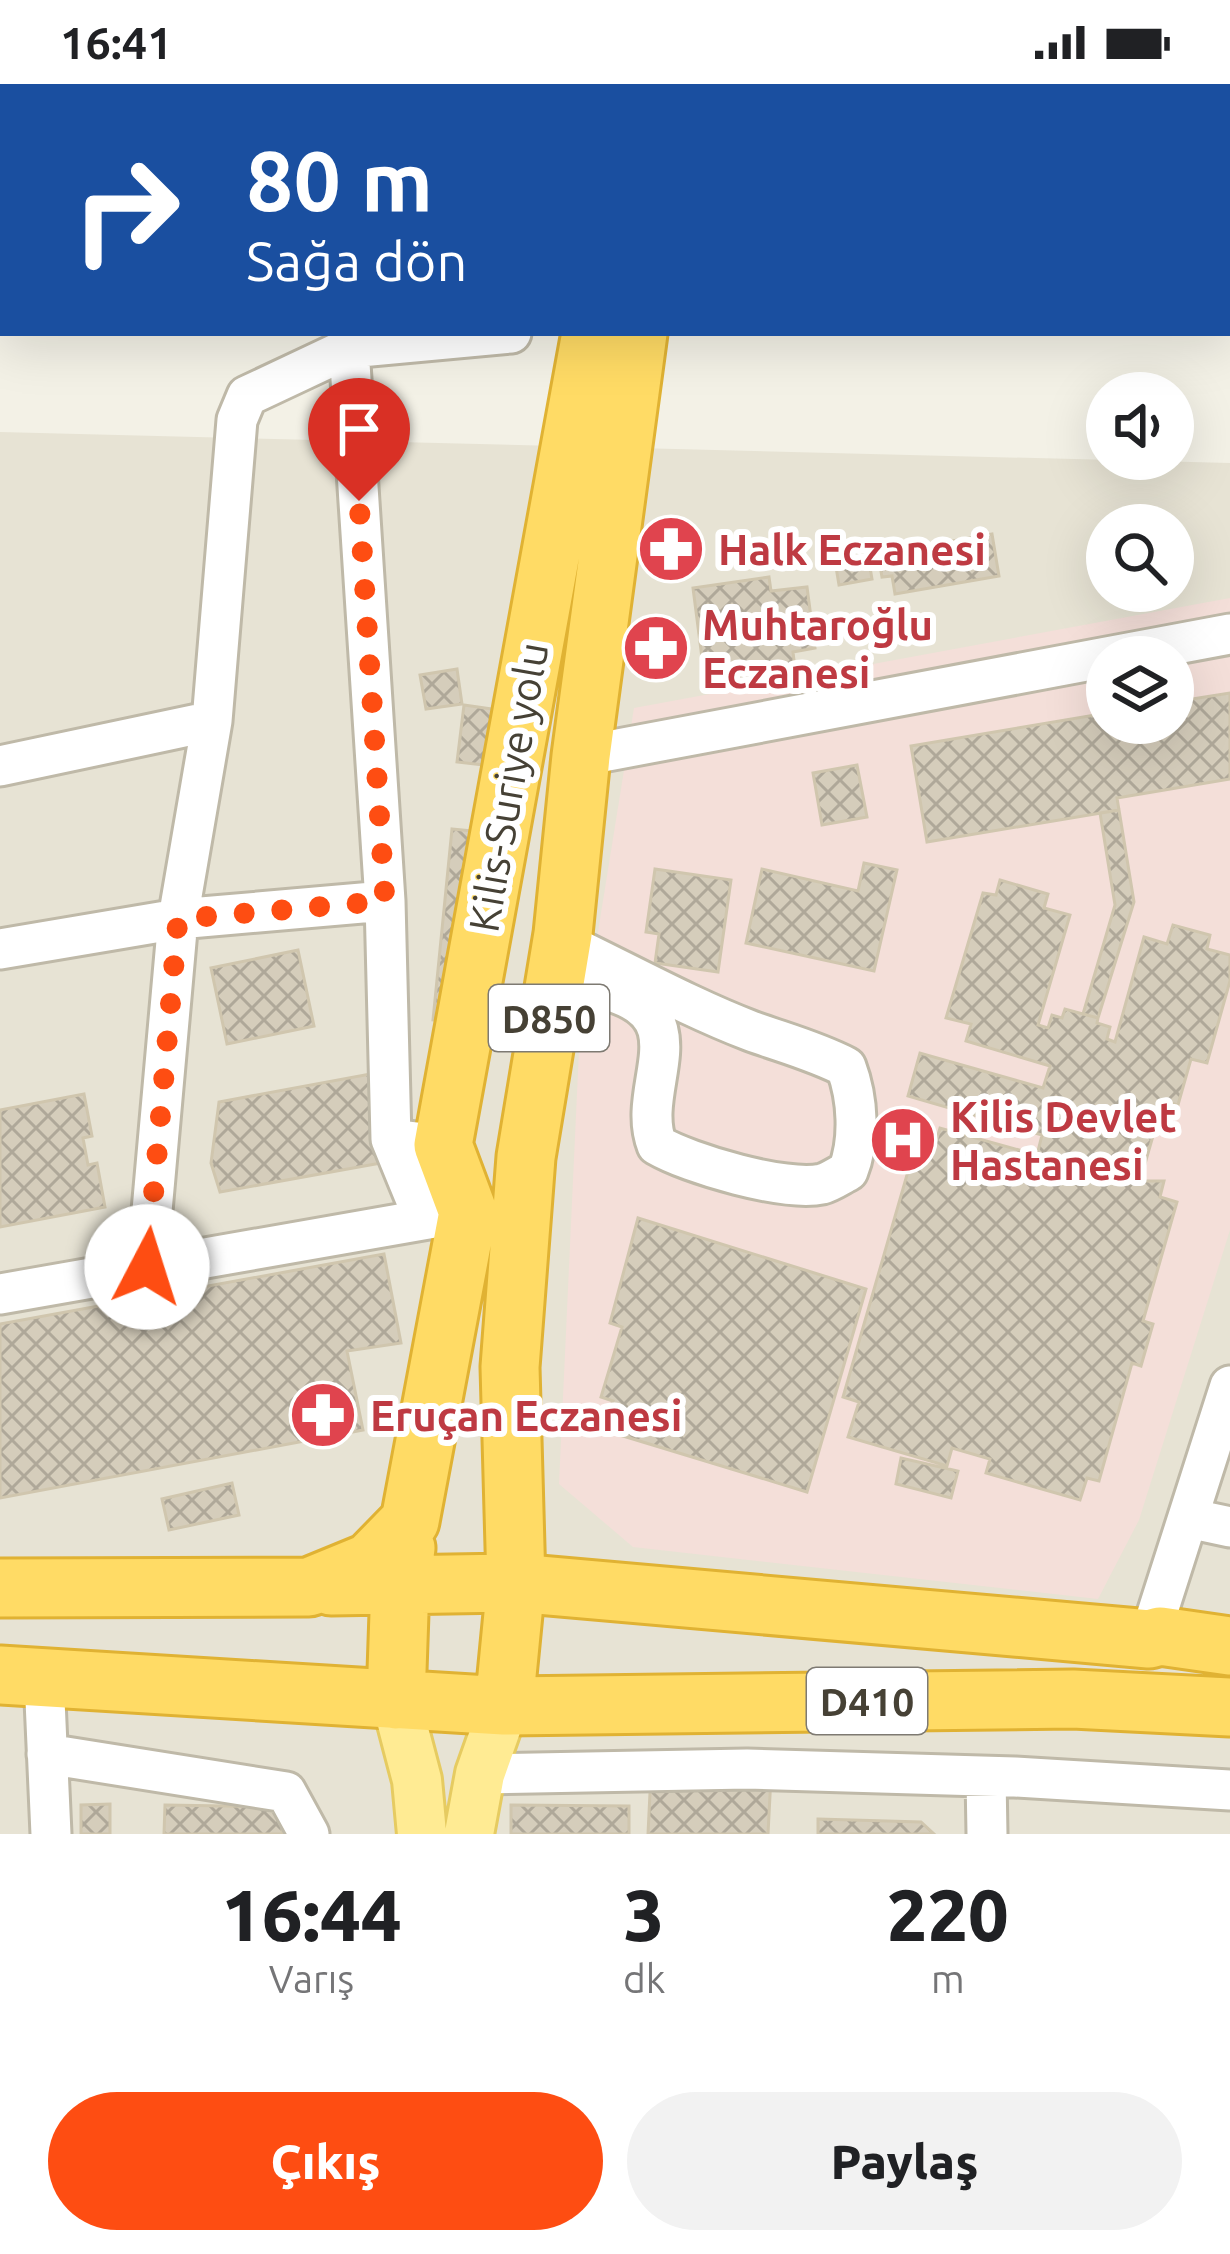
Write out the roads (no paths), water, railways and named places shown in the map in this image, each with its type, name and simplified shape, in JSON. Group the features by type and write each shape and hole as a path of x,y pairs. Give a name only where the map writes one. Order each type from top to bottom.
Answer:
{"highway":[{"name":"Kilis-Suriye yolu","path":"417,1142 590,336"},
{"name":"Kilis-Suriye yolu","path":"505,1706 516,1583 512,1343 526,1156 559,958 580,756 638,336"},
{"path":"396,1700 400,1584 446,1214 417,1142"},
{"path":"309,1587 370,1562 410,1520"},
{"path":"0,1588 516,1583"},
{"name":"D410","path":"516,1583 1149,1640 1160,1636 1230,1646"},
{"path":"22,1676 505,1706"},
{"name":"D410","path":"505,1706 1073,1699 1230,1706"}],"main road":[{"path":"396,1700 417,1780 422,1834"},
{"path":"469,1834 481,1774 505,1706"}],"street":[{"path":"147,1267 178,919 212,721 237,420 247,396 348,340 441,336"},
{"path":"348,340 385,901 417,1142"},
{"path":"1194,641 1230,634"},
{"path":"580,756 1086,661"},
{"path":"0,766 212,721"},
{"path":"0,950 178,919 385,901"},
{"path":"575,948 681,1000 753,1031 809,1047 847,1067 856,1136 848,1171 823,1184 766,1179 657,1145 650,1109 662,1054 652,1014 631,998 581,980 559,958 575,948"},
{"path":"0,1294 446,1214"},
{"path":"1149,1640 1230,1386"},
{"path":"1189,1518 1230,1527"},
{"path":"22,1676 47,1754 51,1834"},
{"path":"47,1754 286,1792 309,1834"},
{"path":"481,1774 747,1769 1230,1790"},
{"path":"986,1777 987,1834"}],"place":[{"name":"Halk Eczanesi","path":"671,549"},
{"name":"Muhtaroğlu Eczanesi","path":"656,648"},
{"name":"Kilis Devlet Hastanesi","path":"903,1140"},
{"name":"Eruçan Eczanesi","path":"323,1415"}]}
